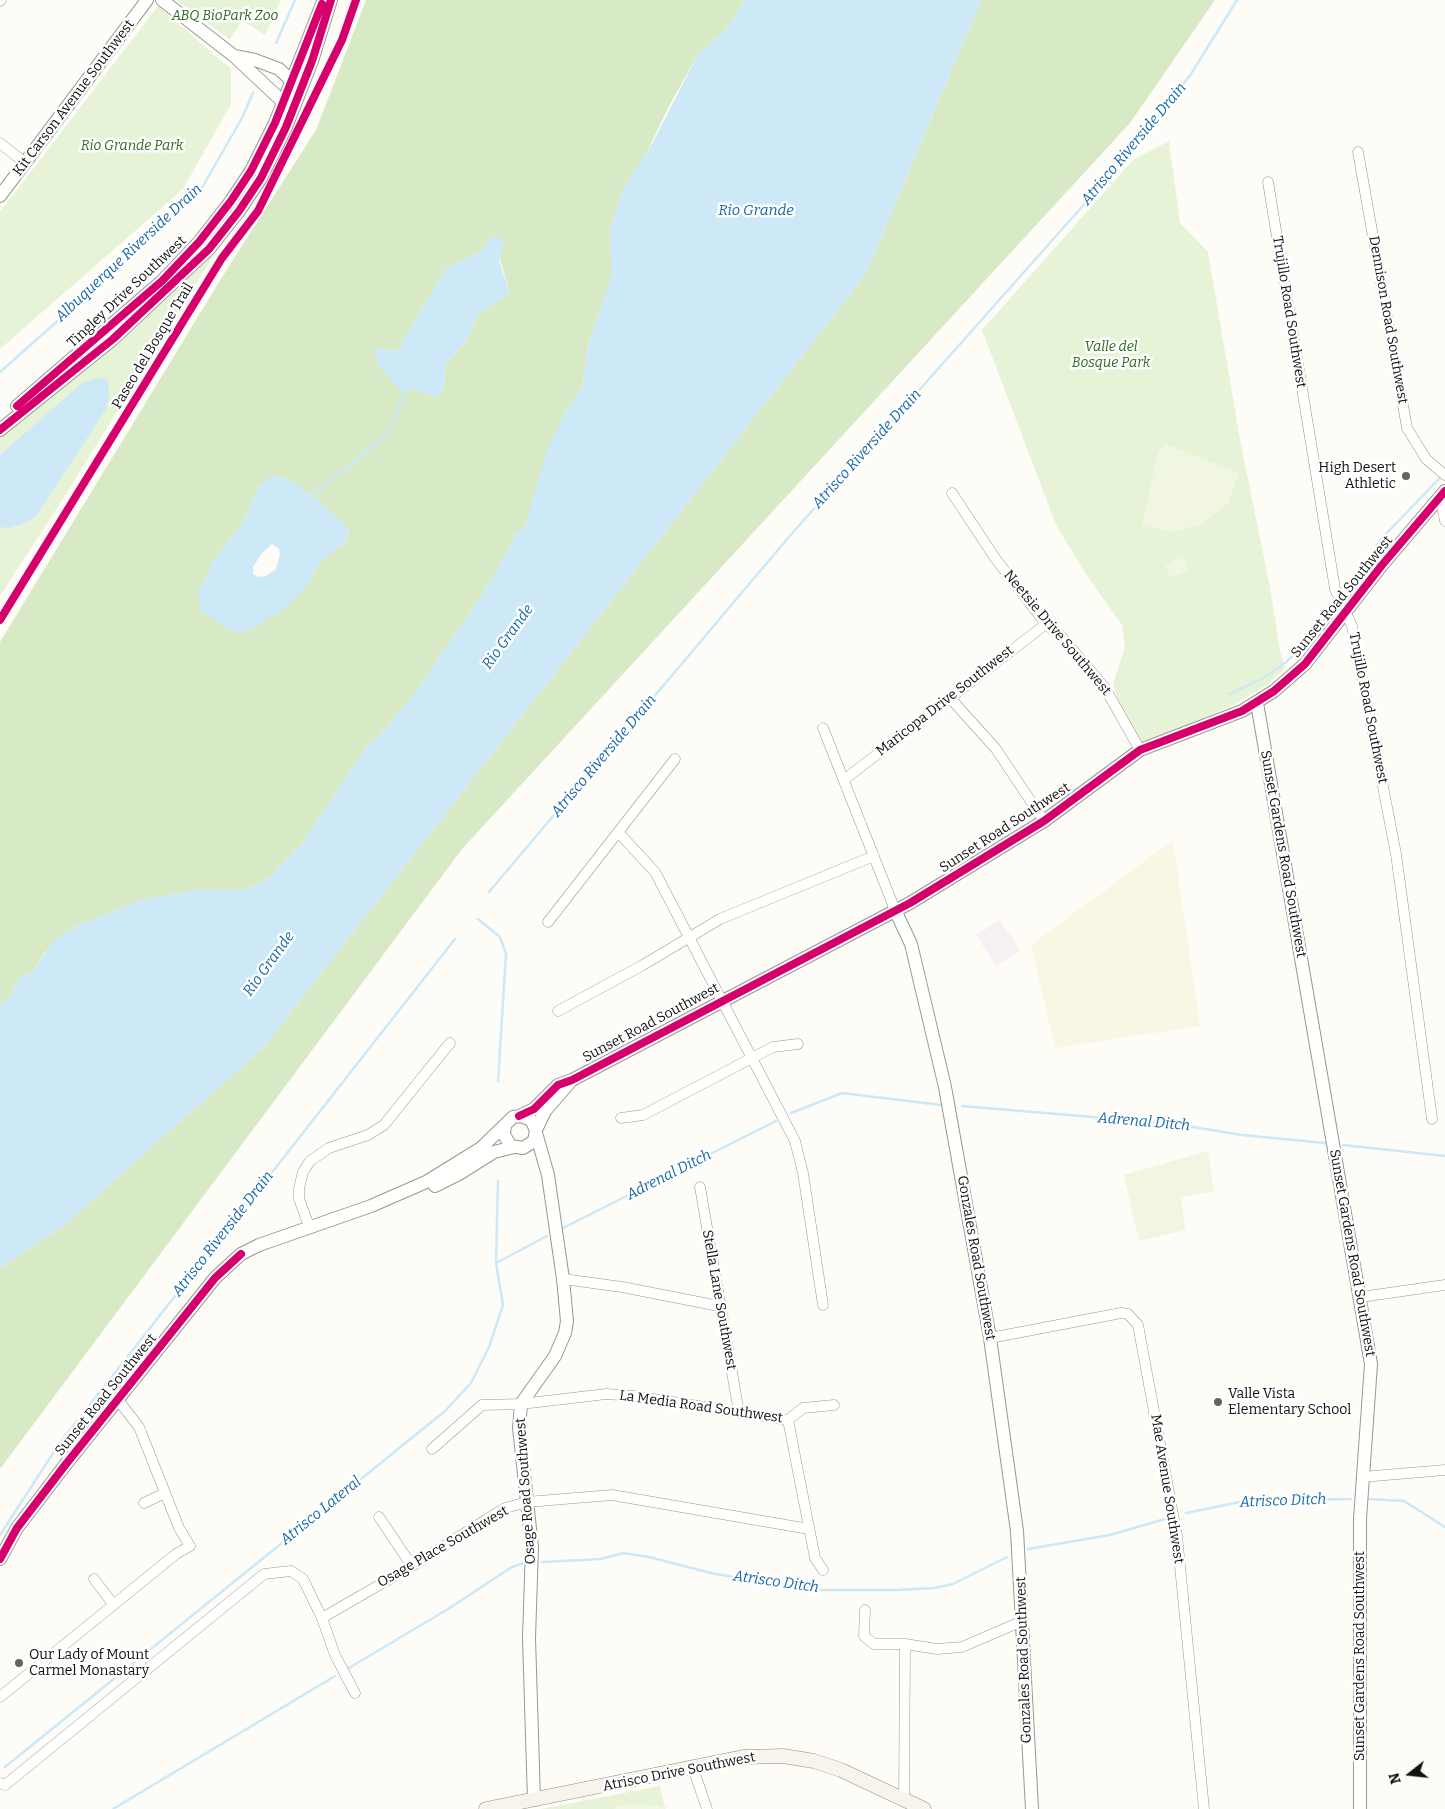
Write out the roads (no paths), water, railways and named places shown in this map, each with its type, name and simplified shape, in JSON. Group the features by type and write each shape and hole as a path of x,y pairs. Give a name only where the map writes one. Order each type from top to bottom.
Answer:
{"main road":[{"name":"Atrisco Drive Southwest","path":"486,1809 743,1758 783,1756 814,1761 841,1770 924,1809"}],"street":[{"name":"Kit Carson Avenue Southwest","path":"0,196 147,0"},
{"path":"162,0 234,56 282,101"},
{"name":"Tingley Drive Southwest","path":"0,421 162,281 199,242 251,171 275,123 282,101 324,0"},
{"name":"Tingley Drive Southwest","path":"0,430 113,339 209,249 239,211 261,178 286,127 301,90 331,0"},
{"path":"234,56 255,60 279,69 301,90"},
{"path":"0,144 26,163"},
{"name":"Dennison Road Southwest","path":"1358,152 1407,428 1426,459 1445,475"},
{"name":"Trujillo Road Southwest","path":"1268,182 1335,589 1352,626 1396,854 1432,1120"},
{"name":"Neetsie Drive Southwest","path":"952,493 996,558 1046,624 1061,636 1106,688 1140,750"},
{"path":"1442,493 1445,521"},
{"name":"Sunset Road Southwest","path":"519,1116 534,1109 552,1089 910,903 1044,821 1140,750 1229,716 1257,703 1290,680 1306,664 1442,493"},
{"name":"Maricopa Drive Southwest","path":"845,779 1046,624"},
{"path":"950,698 996,749 1044,821"},
{"name":"Sunset Gardens Road Southwest","path":"1257,703 1370,1364 1360,1519 1360,1809"},
{"name":"Gonzales Road Southwest","path":"823,728 845,779 895,910 911,944 945,1087 990,1338 1017,1531 1021,1573 1020,1622 1032,1809"},
{"path":"548,922 675,759"},
{"path":"618,832 655,872 795,1140 800,1154 824,1305"},
{"path":"558,1011 643,965 720,919 874,856"},
{"path":"309,1226 299,1193 301,1177 310,1161 322,1151 368,1135 384,1125 450,1043"},
{"path":"621,1118 643,1115 779,1045 798,1044"},
{"name":"Sunset Road Southwest","path":"536,1132 551,1103 572,1080"},
{"path":"519,1116 532,1120 536,1132 530,1145 516,1148 505,1138 505,1125 511,1118 519,1116"},
{"name":"Sunset Road Southwest","path":"371,1206 439,1175 481,1148 505,1125"},
{"name":"Osage Road Southwest","path":"534,1800 529,1638 532,1547 519,1428 521,1404 555,1356 565,1333 567,1307 551,1209 547,1170 539,1148 536,1132"},
{"name":"Sunset Road Southwest","path":"0,1559 17,1528 118,1400 222,1272 241,1254 309,1226 424,1190 459,1174 502,1149 516,1148"},
{"name":"Osage Road Southwest","path":"516,1148 532,1156 538,1164 551,1209"},
{"name":"Stella Lane Southwest","path":"700,1187 719,1306 739,1413"},
{"path":"563,1279 622,1287 719,1306"},
{"path":"1360,1297 1445,1285"},
{"name":"Mae Avenue Southwest","path":"990,1338 1116,1314 1128,1314 1134,1318 1138,1325 1174,1513 1204,1809"},
{"name":"La Media Road Southwest","path":"432,1448 482,1405 521,1404 576,1396 615,1395 634,1396 788,1420 803,1408 834,1405"},
{"path":"0,1697 113,1604 176,1554 190,1546 179,1528 139,1427 118,1400"},
{"path":"788,1420 815,1558 823,1570"},
{"path":"1362,1480 1445,1470"},
{"path":"144,1503 165,1493"},
{"name":"Osage Place Southwest","path":"322,1618 412,1566 505,1508 527,1502 612,1495 809,1529"},
{"path":"379,1517 412,1566"},
{"path":"0,1783 5,1785 264,1574 291,1571 304,1579 322,1618 335,1655 355,1692"},
{"path":"94,1579 113,1604"},
{"path":"865,1610 864,1636 874,1644 904,1644 937,1649 962,1647 1020,1622"},
{"path":"904,1644 904,1800"},
{"path":"693,1768 707,1809"}],"water":[{"name":"Rio Grande","path":"746,0 981,0 865,275 263,1048 63,1226 0,1268 0,1006 11,994 20,977 32,973 54,940 75,927 141,900 198,890 245,889 258,885 273,874 303,842 364,750 381,734 417,691 482,595 510,547 516,531 520,531 521,527 525,527 548,447 562,418 583,385 589,342 611,278 610,229 623,189 653,142 697,56 724,32"},
{"path":"493,235 504,241 499,261 510,293 478,314 466,342 446,362 443,391 436,398 412,389 401,392 378,365 374,348 397,351 446,269 482,250"},
{"path":"98,378 108,379 109,397 106,409 36,516 25,523 10,528 0,527 0,455 82,383"},
{"path":"279,476 293,482 319,501 349,529 346,541 320,562 308,584 287,607 245,633 231,631 201,610 198,593 214,560 244,522 259,486 271,477","holes":["272,544 279,549 280,555 276,569 266,576 258,577 253,574 253,567 261,554"]}],"waterway":[{"name":"Albuquerque Riverside Drain","path":"276,43 295,0"},
{"name":"Atrisco Riverside Drain","path":"489,892 788,538 1135,147 1191,74 1237,0"},
{"name":"Albuquerque Riverside Drain","path":"0,372 104,280 203,186 242,118 253,93"},
{"path":"311,495 349,467 387,433 407,389"},
{"name":"Atrisco Lateral","path":"1346,594 1382,538 1439,479"},
{"name":"Atrisco Lateral","path":"1319,626 1338,604"},
{"name":"Atrisco Lateral","path":"1303,644 1313,633"},
{"name":"Atrisco Lateral","path":"1230,694 1265,677 1285,663 1300,649"},
{"path":"478,919 500,937 506,954 498,1081"},
{"name":"Atrisco Riverside Drain","path":"0,1535 59,1444 455,939"},
{"name":"Adrenal Ditch","path":"791,1113 842,1093 941,1105"},
{"name":"Adrenal Ditch","path":"962,1106 1175,1124 1242,1135 1325,1143"},
{"name":"Adrenal Ditch","path":"561,1229 776,1121"},
{"name":"Adrenal Ditch","path":"1343,1145 1445,1156"},
{"name":"Atrisco Lateral","path":"5,1767 445,1411 471,1383 489,1347 503,1305 496,1263 498,1181"},
{"name":"Adrenal Ditch","path":"496,1263 547,1236"},
{"name":"Atrisco Ditch","path":"1186,1513 1245,1501 1351,1499"},
{"name":"Atrisco Ditch","path":"1368,1499 1404,1501 1445,1527"},
{"name":"Atrisco Ditch","path":"1028,1549 1110,1535 1165,1519"},
{"name":"Atrisco Ditch","path":"542,1562 601,1559 623,1553 649,1557 715,1574 820,1590 897,1590 934,1588 953,1584 1007,1557"},
{"name":"Atrisco Ditch","path":"349,1668 448,1609 512,1567 524,1563"},
{"path":"113,1809 335,1676"}],"place":[{"name":"High Desert Athletic","path":"1406,476"},
{"name":"Valle Vista Elementary School","path":"1218,1402"},
{"name":"Our Lady of Mount Carmel Monastary","path":"19,1663"}],"park label":[{"name":"ABQ BioPark Zoo","path":"225,16"},
{"name":"Rio Grande Park","path":"132,146"},
{"name":"Valle del Bosque Park","path":"1111,356"}]}
